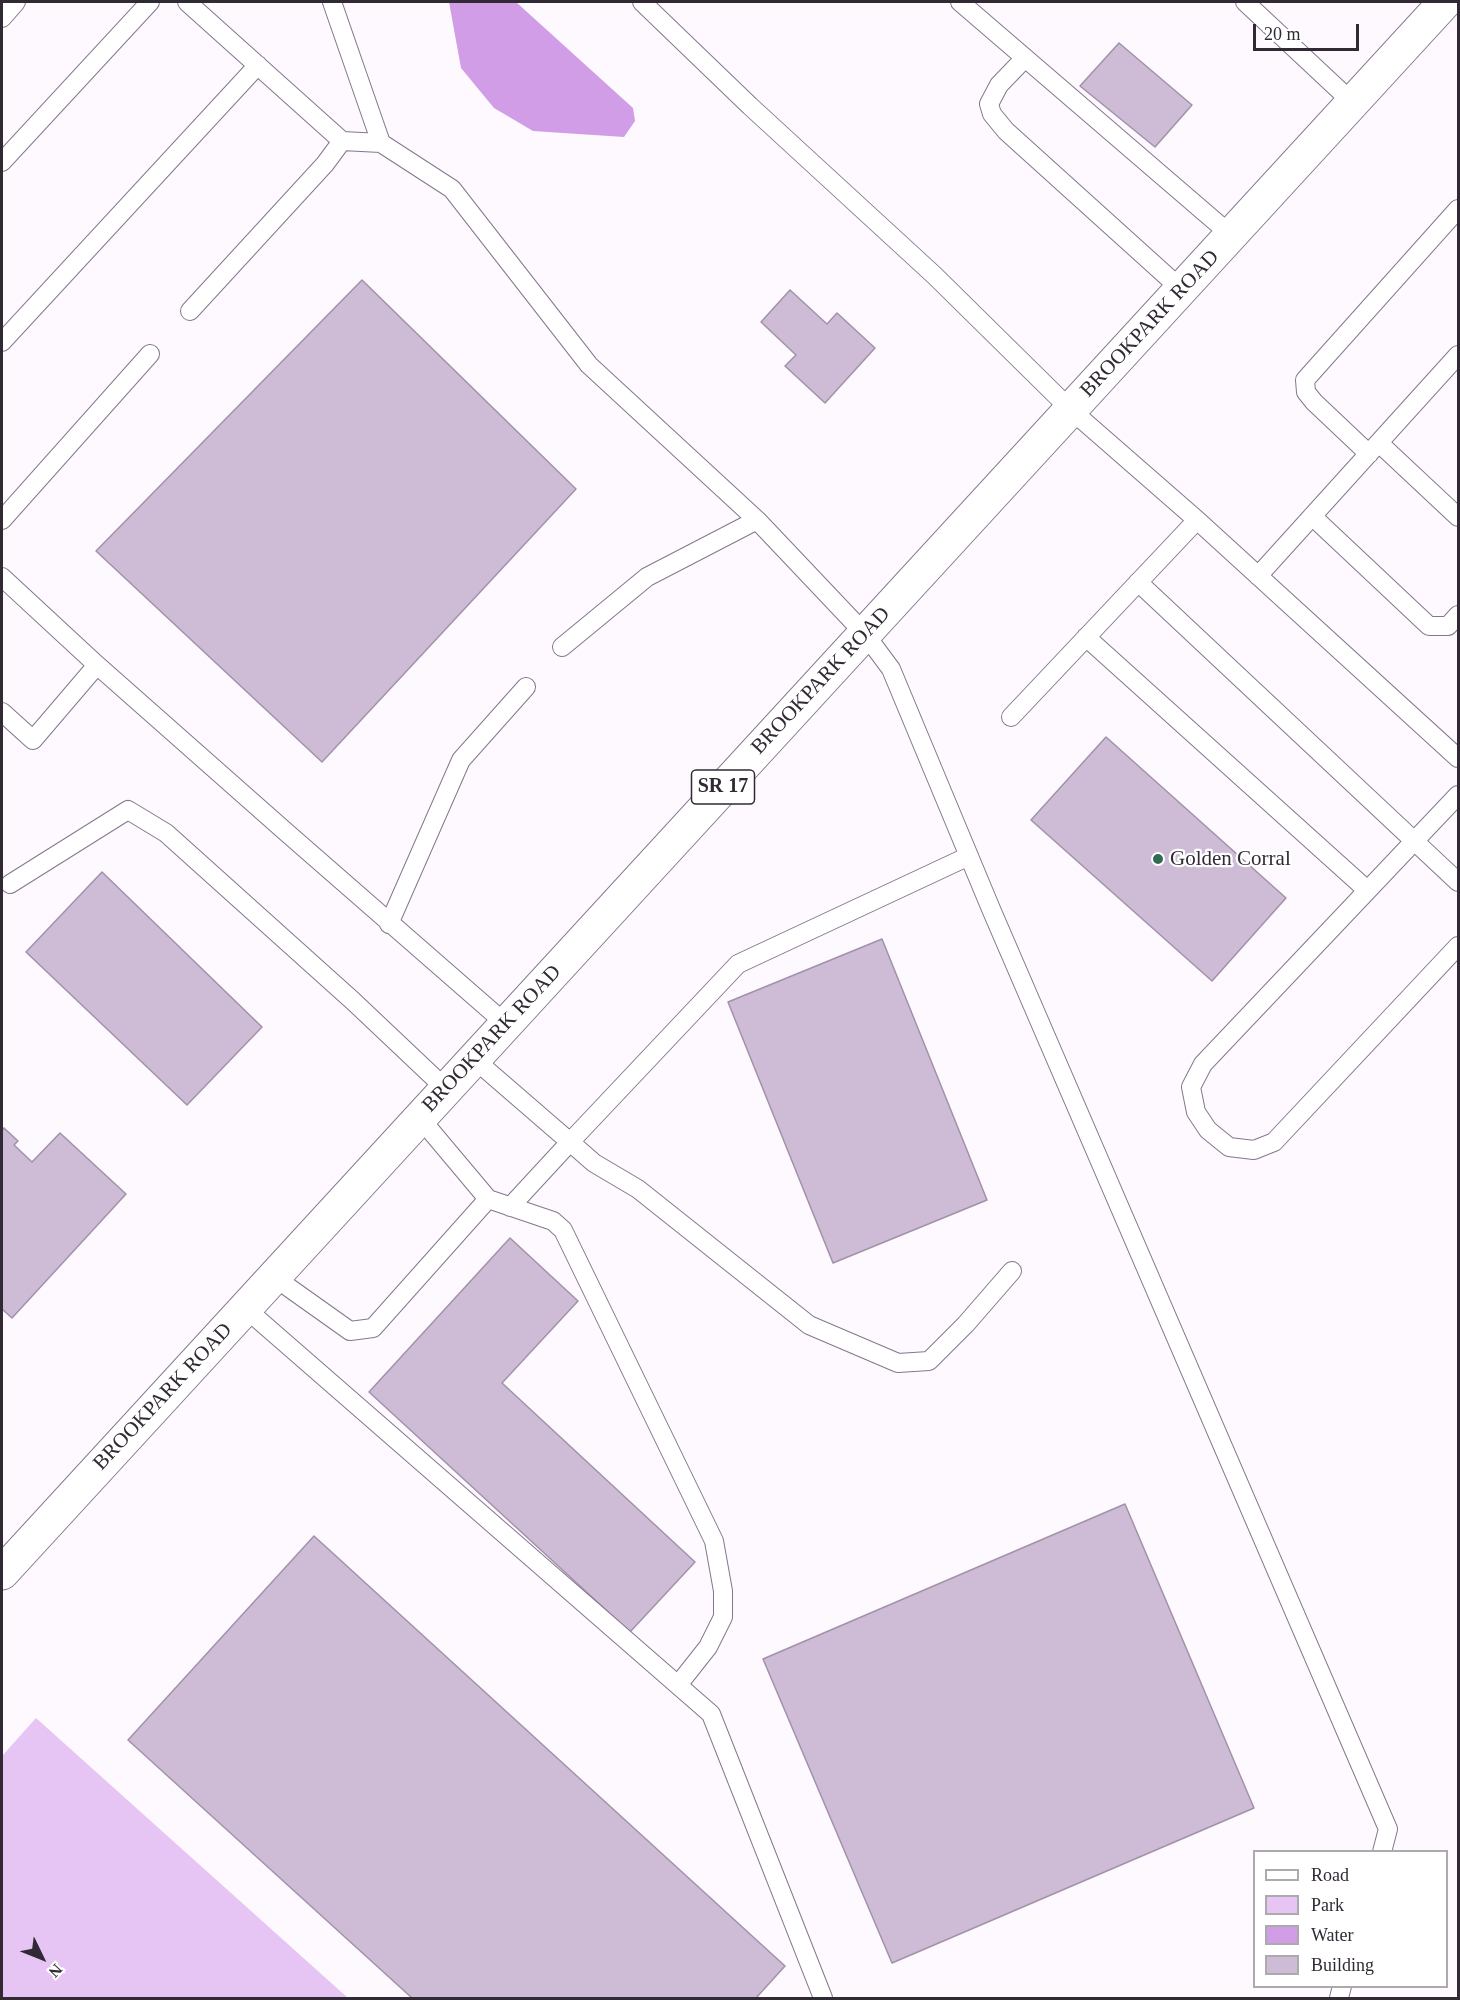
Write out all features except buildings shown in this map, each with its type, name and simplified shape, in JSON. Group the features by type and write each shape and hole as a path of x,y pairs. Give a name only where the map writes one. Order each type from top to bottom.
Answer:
{"main road":[{"name":"BROOKPARK ROAD","path":"2,1573 1353,103 1438,4"}],"lane":[{"path":"2,18 16,2"},
{"path":"2,162 150,2"},
{"path":"187,2 342,141 381,142 452,189 588,365 757,520 865,634 891,669 969,856 1388,1829 1382,1850"},
{"path":"332,2 381,142"},
{"path":"642,2 750,106 934,275 1071,410 1197,520 1458,758"},
{"path":"960,2 1231,235"},
{"path":"1245,2 1353,103"},
{"path":"1025,58 999,86 990,104 992,114 1006,131 1181,289"},
{"path":"2,342 258,66"},
{"path":"189,311 325,164 342,141"},
{"path":"1458,209 1305,380 1306,393 1314,402 1458,517"},
{"path":"2,520 150,354"},
{"path":"1258,576 1458,355"},
{"path":"1312,516 1429,626 1448,626 1458,615"},
{"path":"562,647 647,577 757,520"},
{"path":"1011,717 1197,520"},
{"path":"2,577 97,665 389,924 506,1024"},
{"path":"1138,582 1458,882"},
{"path":"1086,637 1367,890"},
{"path":"2,712 33,741 97,665"},
{"path":"389,924 461,760 526,687"},
{"path":"1458,795 1203,1064 1191,1087 1196,1112 1208,1130 1229,1147 1254,1150 1275,1142 1458,946"},
{"path":"10,884 128,810 166,833 353,1001 446,1089"},
{"path":"510,1207 738,964 969,856"},
{"path":"474,1059 594,1163 638,1189 809,1325 898,1363 929,1361 966,1324 1012,1271"},
{"path":"420,1118 488,1199 553,1221 563,1230 714,1541 723,1591 723,1617 708,1647 678,1685"},
{"path":"274,1277 350,1331 373,1328 488,1199"},
{"path":"245,1308 711,1714 823,1998"}],"green space":[{"path":"36,1718 348,1998 2,1998 2,1756"}],"water":[{"path":"449,2 516,2 633,108 635,121 624,137 533,131 494,108 461,68"}],"place":[{"name":"Golden Corral","path":"1158,859"}]}
